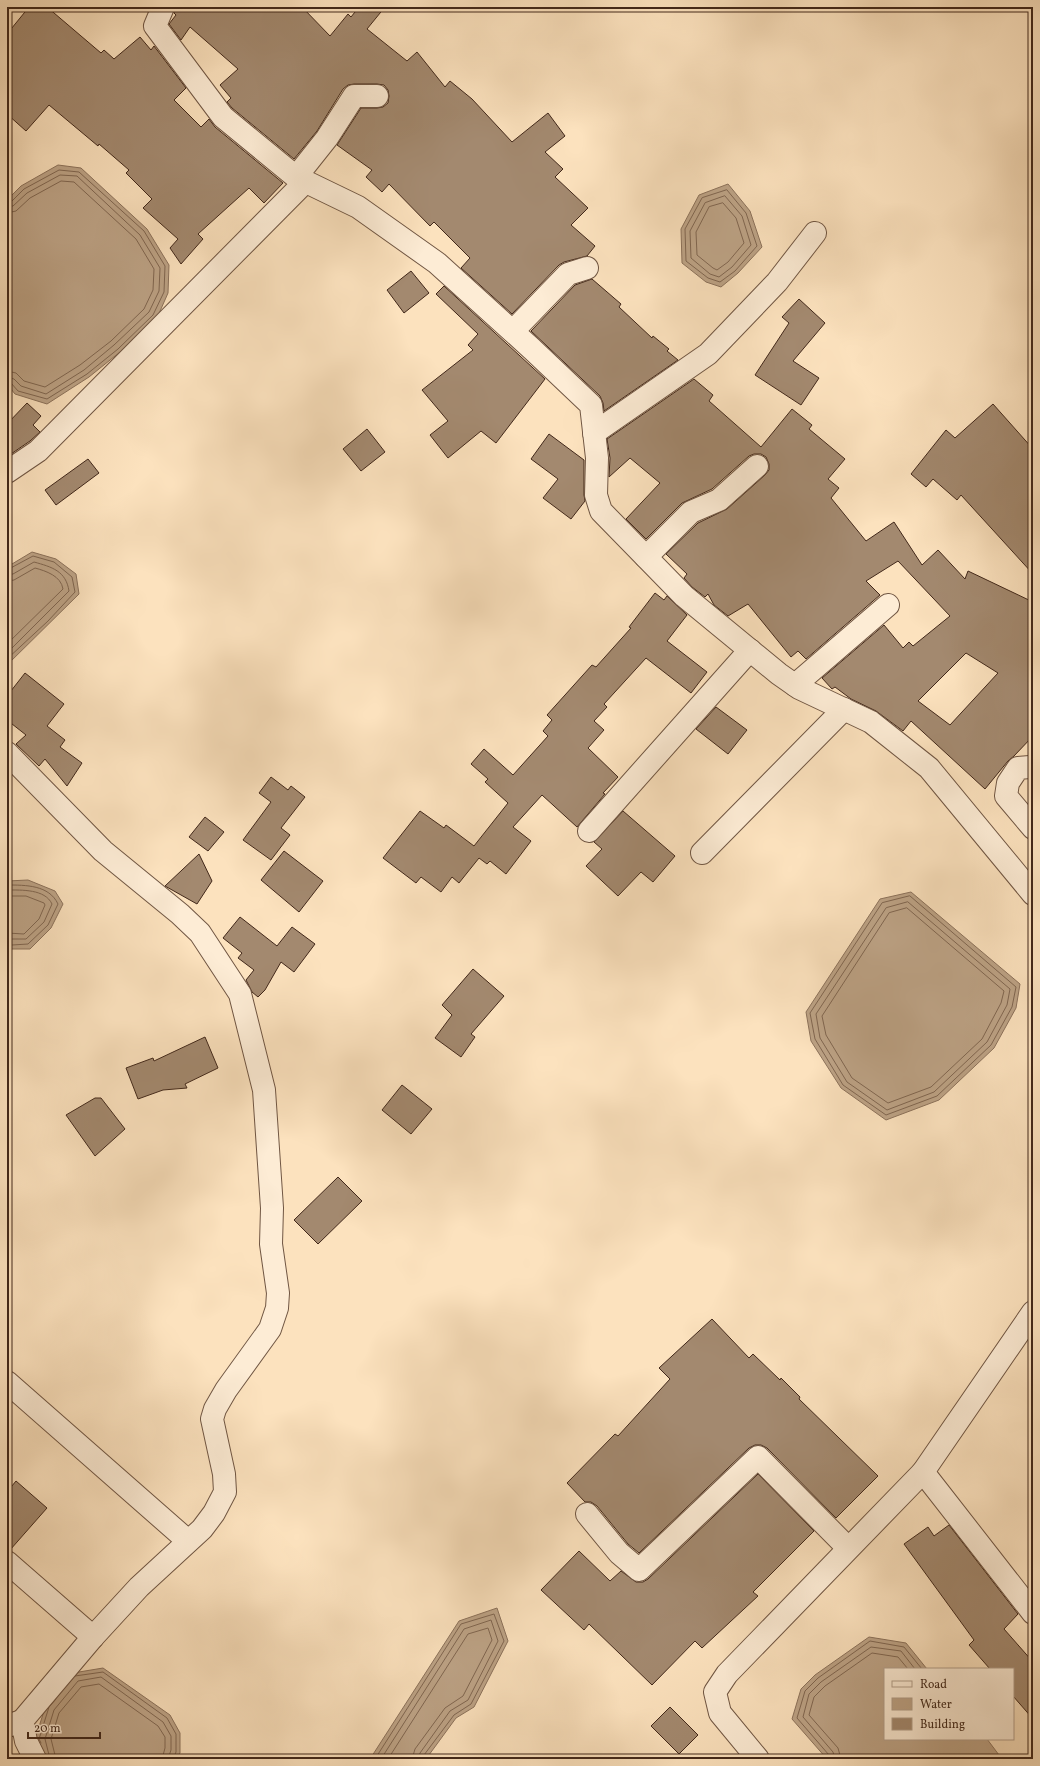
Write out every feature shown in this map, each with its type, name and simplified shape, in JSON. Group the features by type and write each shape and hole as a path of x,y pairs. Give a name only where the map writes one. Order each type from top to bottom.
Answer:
{"street":[{"path":"163,7 154,26 223,117 296,177 358,207 437,263 513,331 591,405 597,458 596,495 601,512 684,596 750,650 795,685 871,722 929,768 1033,894"},
{"path":"296,177 327,138 354,96 377,96"},
{"path":"7,472 38,451 267,222 302,186 296,177"},
{"path":"594,433 708,354 777,282 815,233"},
{"path":"513,331 568,274 587,268"},
{"path":"646,557 691,512 719,500 757,466"},
{"path":"795,685 888,605"},
{"path":"589,831 750,650"},
{"path":"702,853 844,709"},
{"path":"7,753 103,851 180,914 200,933 240,994 264,1090 272,1208 271,1244 278,1293 277,1308 270,1329 226,1390 215,1409 212,1419 224,1474 225,1492 214,1513 202,1529 140,1587 15,1723 35,1759"},
{"path":"1033,768 1018,768 1008,783 1006,796 1033,828"},
{"path":"758,1759 720,1713 715,1692 727,1674 923,1472 1033,1312"},
{"path":"7,1382 188,1541"},
{"path":"587,1514 619,1553 639,1570 758,1457 848,1548"},
{"path":"923,1472 1033,1613"},
{"path":"7,1562 93,1637"}],"water":[{"path":"58,165 81,168 147,229 169,265 168,293 157,318 120,352 89,377 47,404 15,394 7,384 7,200 21,186"},
{"path":"728,184 750,211 762,247 738,273 721,287 706,282 682,263 681,229 699,195"},
{"path":"32,552 56,559 76,574 79,594 7,665 7,567"},
{"path":"28,880 55,891 63,904 51,928 30,949 11,949 7,947 7,881"},
{"path":"911,892 1020,984 1016,1008 994,1048 939,1100 886,1120 841,1088 811,1041 806,1012 880,899"},
{"path":"497,1608 508,1641 474,1707 456,1718 426,1759 370,1759 459,1621"},
{"path":"869,1637 906,1643 926,1668 884,1668 884,1740 988,1740 1002,1759 827,1759 792,1719 801,1689 815,1675"},
{"path":"103,1668 170,1715 180,1733 180,1753 176,1759 42,1759 35,1739 46,1705 73,1673"}],"building":[{"path":"29,7 47,7 101,53 104,50 114,59 140,37 151,50 154,46 186,88 174,100 201,127 209,119 215,127 283,183 264,203 249,188 198,234 203,239 181,264 170,248 178,239 143,208 152,199 126,173 129,170 99,144 98,146 49,105 26,131 7,114 7,34"},
{"path":"175,7 302,7 330,36 348,14 351,17 359,7 385,7 367,29 407,61 417,52 445,87 450,81 472,99 512,142 548,113 565,136 545,152 563,169 555,177 588,208 571,225 595,246 587,256 564,262 559,265 512,314 461,268 470,258 434,222 430,226 389,184 382,192 366,177 372,170 337,145 361,108 383,107 388,103 388,90 384,85 354,84 348,85 343,89 317,131 294,159 232,108 227,102 231,98 220,85 238,69 190,27 181,40 169,24 176,15 174,13"},
{"path":"411,271 429,293 404,313 387,290"},
{"path":"592,279 621,304 619,307 652,338 653,336 669,349 667,351 678,360 604,411 600,396 531,331 575,285"},
{"path":"444,286 545,379 496,443 481,431 448,458 430,435 448,421 422,390 473,350 468,345 478,334 436,294"},
{"path":"799,299 825,323 793,361 819,378 801,405 755,375 789,323 782,317"},
{"path":"694,379 713,395 709,401 761,447 792,409 812,425 809,429 845,459 828,479 839,488 831,498 866,541 894,522 922,565 938,550 965,579 968,571 1033,602 1033,736 1008,761 985,789 911,721 903,731 876,711 851,699 835,687 832,689 822,678 884,625 903,648 909,642 913,646 950,616 898,561 866,581 880,595 806,659 798,651 791,657 748,604 728,616 714,605 708,594 705,597 692,587 684,578 687,574 666,554 698,523 727,509 765,475 769,470 769,464 766,457 761,454 749,456 712,489 682,503 646,539 626,519 660,483 630,458 609,477 610,458 607,439","holes":["966,653 998,673 950,725 918,701"]},
{"path":"27,403 41,416 33,425 40,432 11,454 7,449 7,424"},
{"path":"993,404 1033,449 1033,574 961,495 957,500 933,479 926,487 911,474 946,430 955,438"},
{"path":"367,429 385,452 361,471 343,449"},
{"path":"549,434 584,460 585,501 571,519 543,498 558,479 531,459"},
{"path":"88,459 99,473 56,505 45,490"},
{"path":"655,593 664,600 667,596 687,615 667,641 707,672 691,693 646,658 604,704 607,707 594,721 604,730 588,748 618,777 603,793 605,794 577,827 542,795 513,827 531,841 506,874 490,861 487,864 479,858 459,883 452,877 441,892 421,877 416,883 383,858 420,811 444,828 446,825 474,846 508,803 485,782 488,779 471,764 484,749 513,775 548,736 543,731 552,720 547,715 592,665 596,667 631,628 629,627"},
{"path":"25,673 64,704 47,726 65,740 60,747 82,763 67,786 45,759 39,766 16,744 26,735 7,720 7,696"},
{"path":"716,707 747,730 728,754 696,729"},
{"path":"271,777 288,790 291,786 305,797 281,828 290,835 271,860 243,840 271,802 259,793"},
{"path":"623,811 675,856 653,882 641,872 618,896 586,866 602,849 594,842"},
{"path":"205,817 224,832 208,851 189,837"},
{"path":"284,851 323,881 299,912 261,880"},
{"path":"199,854 212,881 197,904 165,886"},
{"path":"240,917 277,946 292,927 315,944 294,972 281,962 265,990 258,997 252,992 246,980 254,970 238,958 242,953 223,938"},
{"path":"473,969 504,996 471,1034 475,1037 461,1057 435,1038 452,1015 442,1005"},
{"path":"205,1037 218,1068 185,1084 187,1088 163,1090 138,1099 126,1068 153,1058 154,1061"},
{"path":"402,1085 432,1109 411,1134 382,1110"},
{"path":"95,1098 101,1098 125,1129 95,1156 66,1115"},
{"path":"338,1177 362,1201 318,1244 294,1220"},
{"path":"712,1319 749,1358 753,1354 780,1380 781,1378 800,1397 799,1399 878,1476 836,1518 767,1448 761,1445 755,1445 749,1448 639,1553 628,1544 597,1506 591,1502 585,1502 567,1483 615,1434 618,1436 670,1379 659,1368"},
{"path":"758,1474 814,1531 753,1592 758,1596 702,1648 695,1641 652,1685 589,1624 584,1630 541,1590 579,1551 610,1581 621,1571 636,1582 643,1582 648,1579"},
{"path":"16,1481 47,1508 10,1550 7,1550 7,1492"},
{"path":"949,1525 1018,1614 1004,1629 1033,1662 1033,1719 1014,1697 1014,1668 989,1668 969,1645 974,1640 904,1544 928,1527 934,1536"},
{"path":"670,1707 698,1735 679,1754 651,1726"}]}
